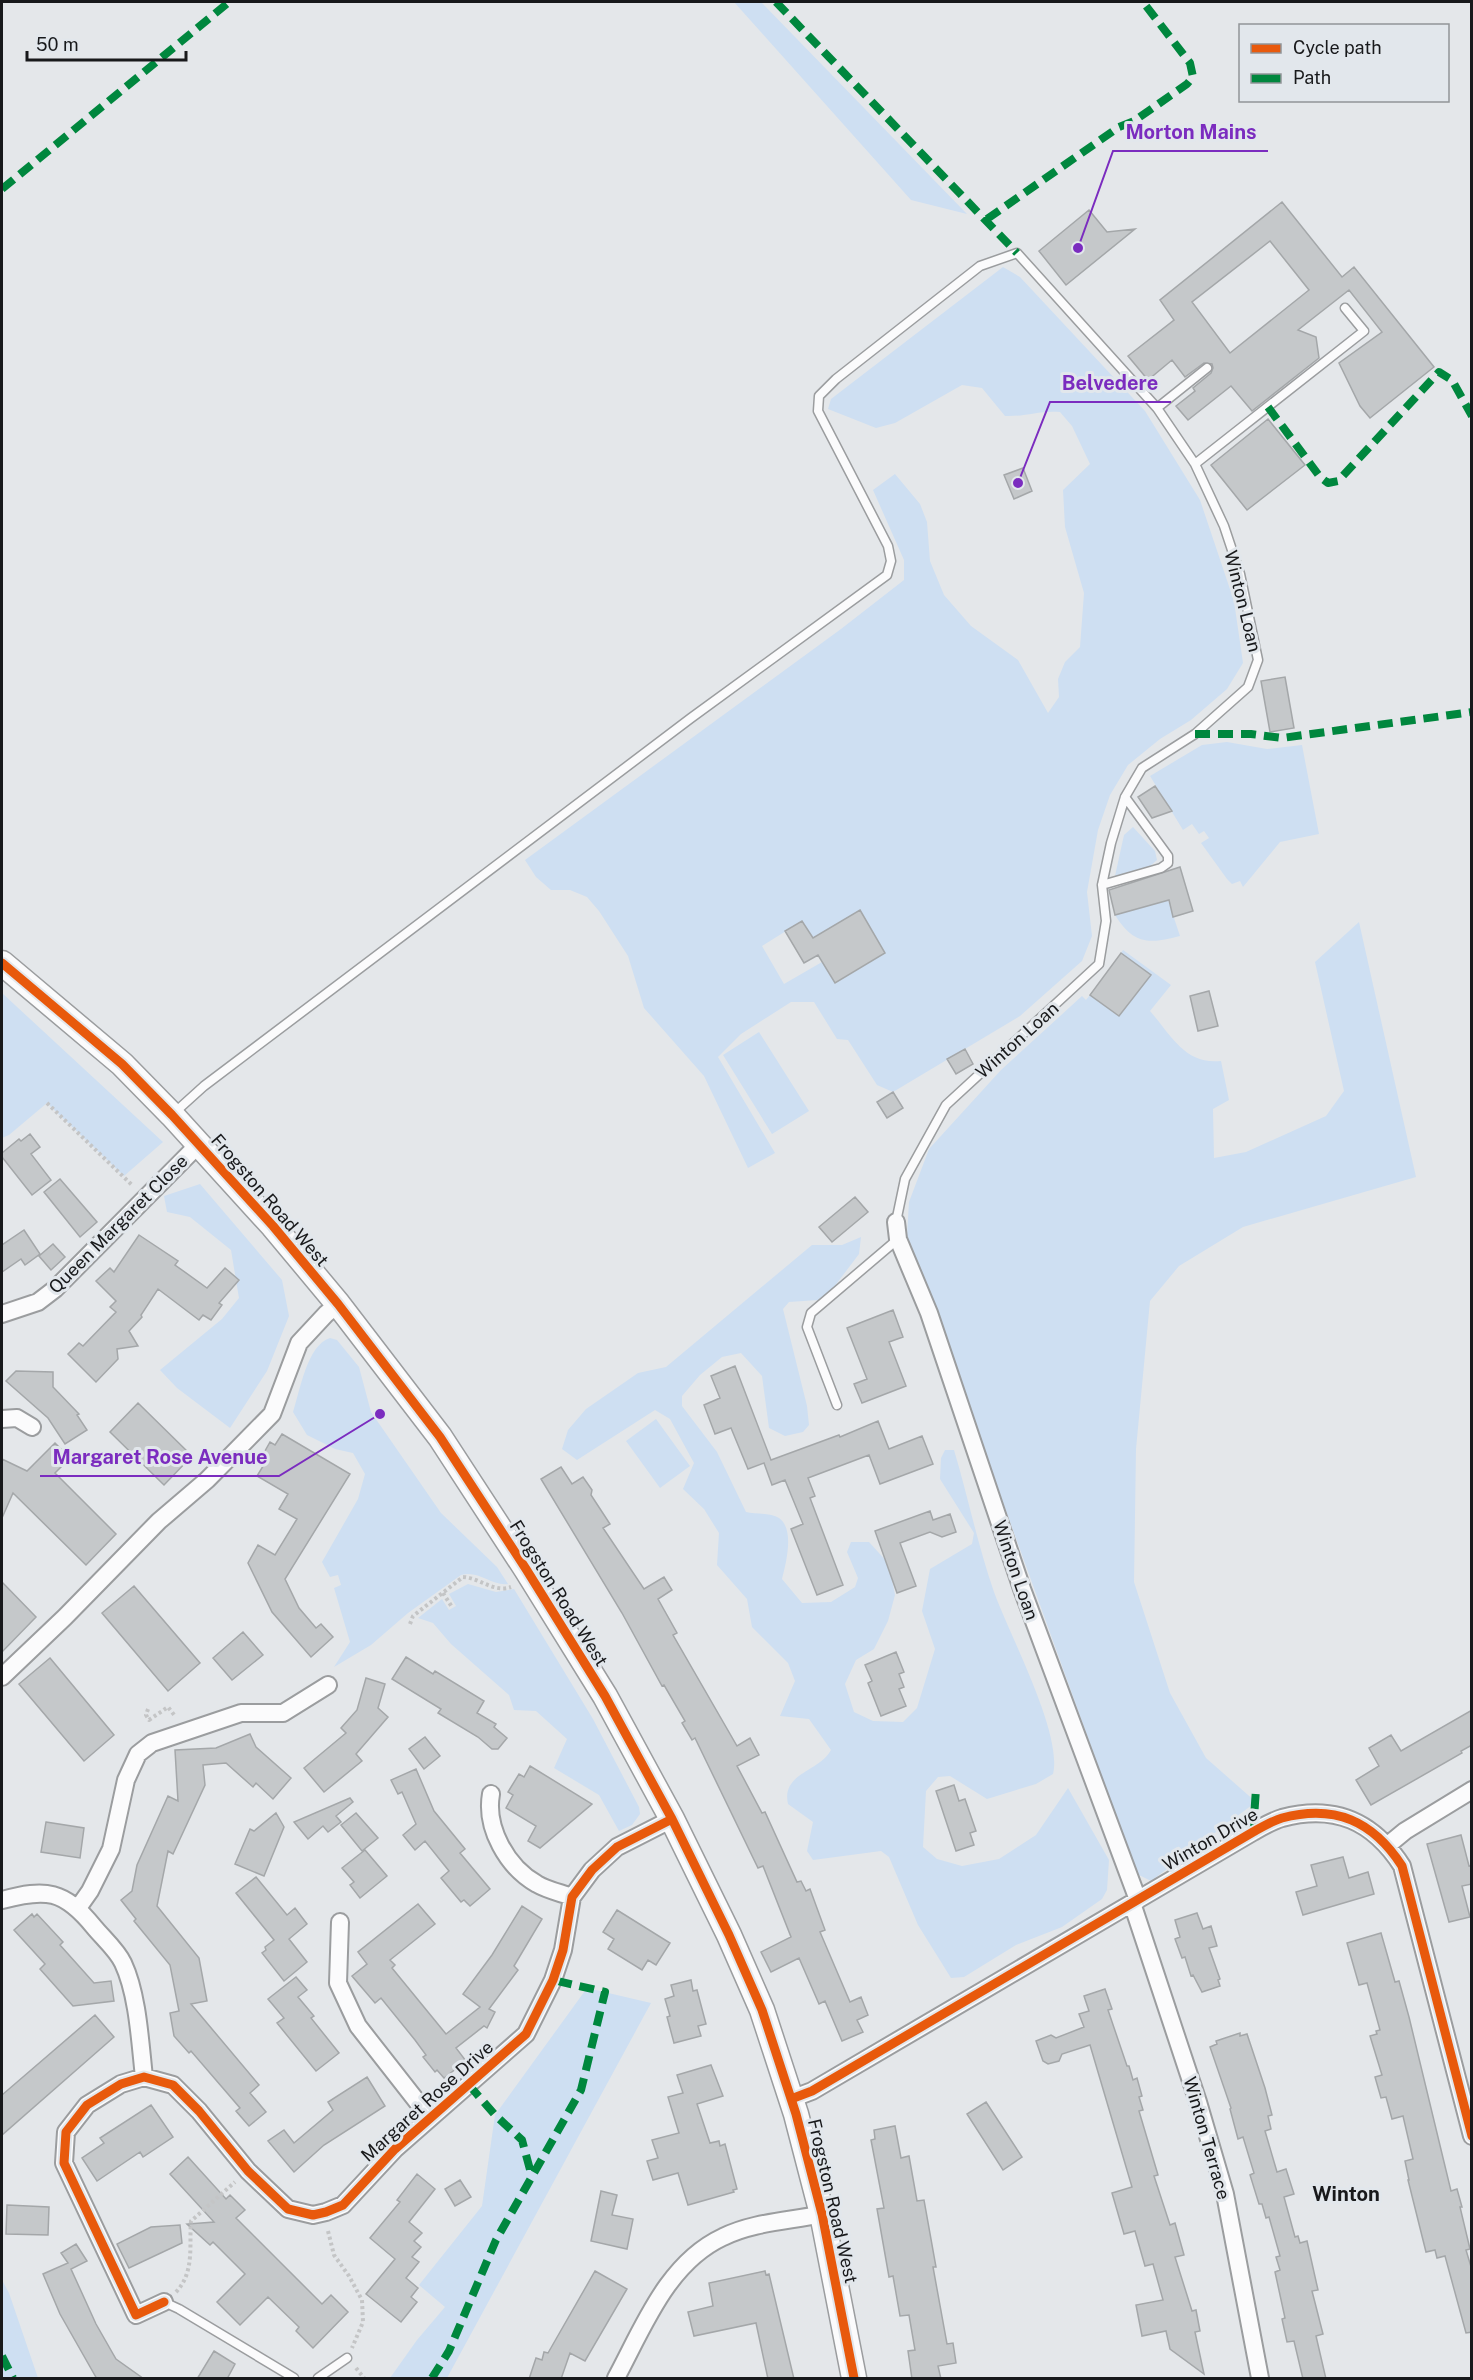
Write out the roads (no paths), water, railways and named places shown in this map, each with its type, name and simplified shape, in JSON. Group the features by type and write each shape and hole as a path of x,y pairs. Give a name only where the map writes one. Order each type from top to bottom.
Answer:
{"main road":[{"name":"Frogston Road West","path":"2,963 122,1064 199,1144 338,1304 440,1437 605,1696 672,1820 729,1935 762,2010 791,2098 822,2214 854,2379"}],"street":[{"name":"Queen Margaret Close","path":"2,1314 38,1302 55,1289 199,1144"},
{"name":"Winton Loan","path":"897,1230 929,1313 1022,1589 1135,1901"},
{"path":"2,1677 65,1617 159,1521 207,1480 272,1414 300,1343 338,1304"},
{"path":"2,1419 17,1418 32,1427"},
{"path":"78,1908 90,1892 111,1849 126,1780 138,1754 152,1743 241,1713 283,1713 328,1685"},
{"path":"1388,1845 1405,1831 1472,1790"},
{"path":"491,1794 489,1807 496,1836 510,1862 537,1884 572,1897"},
{"name":"Winton Drive","path":"791,2098 812,2091 1253,1832 1281,1819 1307,1814 1338,1815 1368,1827 1388,1845 1402,1866 1472,2136"},
{"name":"Margaret Rose Drive","path":"144,2077 173,2085 199,2111 248,2171 288,2209 313,2215 343,2205 394,2149 526,2034 553,1980 563,1950 572,1897 592,1870 617,1847 672,1820"},
{"path":"2,1900 30,1893 54,1895 78,1908 123,1962 132,1994 144,2077 121,2084 87,2105 66,2132 64,2163 136,2315 164,2302"},
{"name":"Winton Terrace","path":"1135,1901 1225,2194 1260,2379"},
{"path":"340,1922 338,1983 358,2026 430,2118"},
{"path":"616,2379 662,2293 684,2265 703,2248 743,2229 822,2214"}],"lane":[{"name":"Winton Loan","path":"172,1115 204,1086 663,739 887,575 891,561 888,546 818,411 819,396 836,379 980,267 1017,253 1158,408 1195,464 1224,526 1237,564 1258,660 1248,687 1195,734 1142,768 1125,797 1102,885 1106,921 1104,945 1099,964 946,1105 905,1179 897,1230"},
{"path":"1195,464 1364,331 1346,308"},
{"path":"1158,408 1207,368"},
{"path":"1102,885 1161,868 1168,863 1168,856 1125,797"},
{"path":"837,1405 807,1327 811,1312 897,1230"},
{"path":"164,2302 179,2308 294,2379"},
{"path":"318,2379 348,2356"}],"place":[{"name":"Morton Mains","path":"1078,248"},
{"name":"Belvedere","path":"1018,483"},
{"name":"Margaret Rose Avenue","path":"380,1414"}],"district":[{"name":"Winton","path":"1346,2194"}]}
